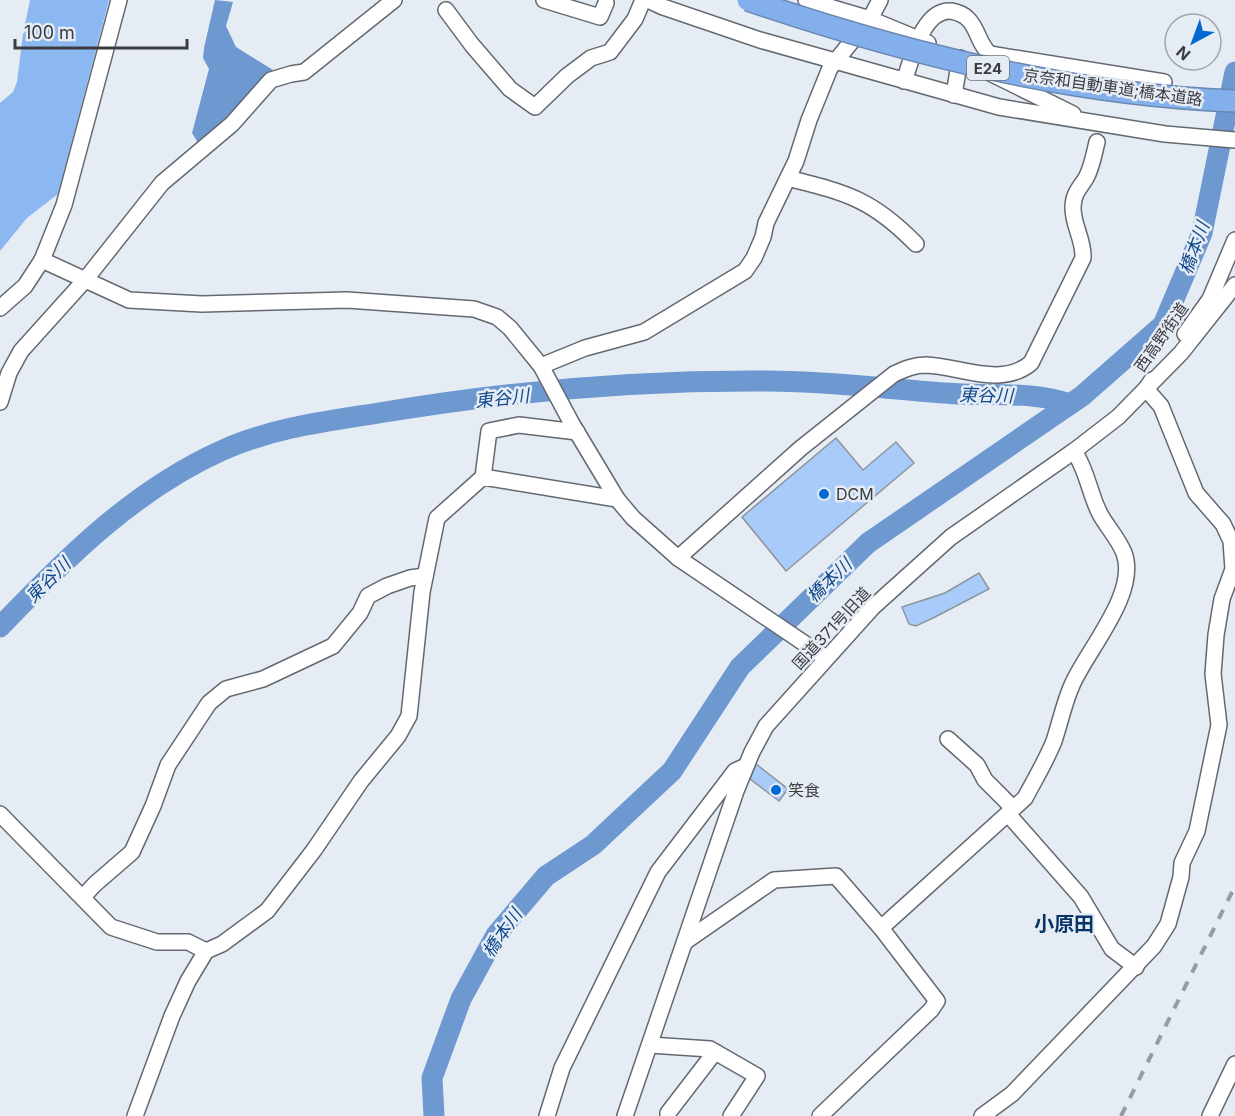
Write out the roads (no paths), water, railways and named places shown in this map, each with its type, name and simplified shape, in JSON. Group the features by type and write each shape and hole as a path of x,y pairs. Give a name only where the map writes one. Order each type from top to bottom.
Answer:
{"highway":[{"name":"京奈和自動車道;橋本道路","path":"748,0 830,28 907,50 1009,73 1116,90 1235,101"}],"street":[{"path":"0,308 25,285 42,260 64,206 119,0"},
{"path":"0,402 9,373 21,351 85,280 162,183 232,124 271,81 304,72 394,0"},
{"path":"544,0 600,17 606,3"},
{"path":"446,10 472,45 510,89 535,107 567,76 591,58 610,52 635,19 643,0"},
{"path":"648,0 760,40 999,107 1165,134 1235,140"},
{"path":"806,0 870,19 919,39 1090,122"},
{"path":"544,372 585,348 644,332 745,271 754,258 766,223 788,178 830,68 870,19 880,0"},
{"path":"904,81 919,39 934,16 948,11 957,12 970,21 974,26 979,43 990,54 1164,82"},
{"path":"954,94 960,58"},
{"path":"678,558 801,448 894,374 910,367 926,365 1011,375 1031,363 1083,258 1083,246 1073,219 1074,195 1092,165 1097,142"},
{"path":"788,178 840,191 866,202 898,226 916,244"},
{"name":"西高野街道","path":"1146,389 1210,299 1235,240"},
{"path":"42,260 129,300 202,304 348,300 474,309 496,317 510,328 544,372 574,428 617,499 633,518 678,558 826,658"},
{"path":"1233,287 1235,266"},
{"name":"国道371号旧道","path":"626,1116 746,766 766,726 826,658 895,586 951,537 1074,451 1118,417 1181,353 1233,287"},
{"path":"982,1116 1012,1094 1154,946 1168,924 1181,878 1182,863 1197,831 1219,725 1213,674 1221,599 1233,569 1231,541 1223,524 1196,493 1161,406 1146,389"},
{"path":"135,1116 172,1016 188,981 207,951 222,944 267,911 314,850 361,781 398,735 409,716 425,576 437,518 483,477 489,431 519,425 574,428"},
{"path":"881,928 1025,798 1054,742 1072,684 1108,625 1120,599 1126,578 1125,555 1100,514 1090,484 1074,451"},
{"path":"483,477 617,499"},
{"path":"83,897 132,852 153,806 168,765 208,703 226,689 263,679 333,646 360,613 368,596 387,586 410,578 425,576"},
{"path":"948,739 977,765 985,780 1000,794 1011,811 1081,897 1112,949 1136,967"},
{"path":"547,1116 562,1068 658,872 735,771 746,766"},
{"path":"0,814 111,927 157,942 188,942 207,951"},
{"path":"687,941 774,880 836,876 881,928 938,1001 820,1116"},
{"path":"650,1045 710,1049 757,1076 731,1116"},
{"path":"668,1116 715,1052"},
{"path":"1210,1116 1235,1064"}],"waterway":[{"name":"橋本川","path":"434,1116 432,1078 461,999 496,935 546,876 593,845 672,771 740,667 868,543 1082,396 1163,325 1202,233 1235,72"},
{"name":"東谷川","path":"0,627 76,551 103,527 160,484 223,450 282,430 344,418 480,398 576,388 672,382 812,382 961,394 1024,395 1070,404"}],"railway":[{"path":"1121,1116 1235,886"}],"place":[{"name":"DCM","path":"824,494"},
{"name":"笑食","path":"776,790"}],"district":[{"name":"小原田","path":"1064,924"}]}
